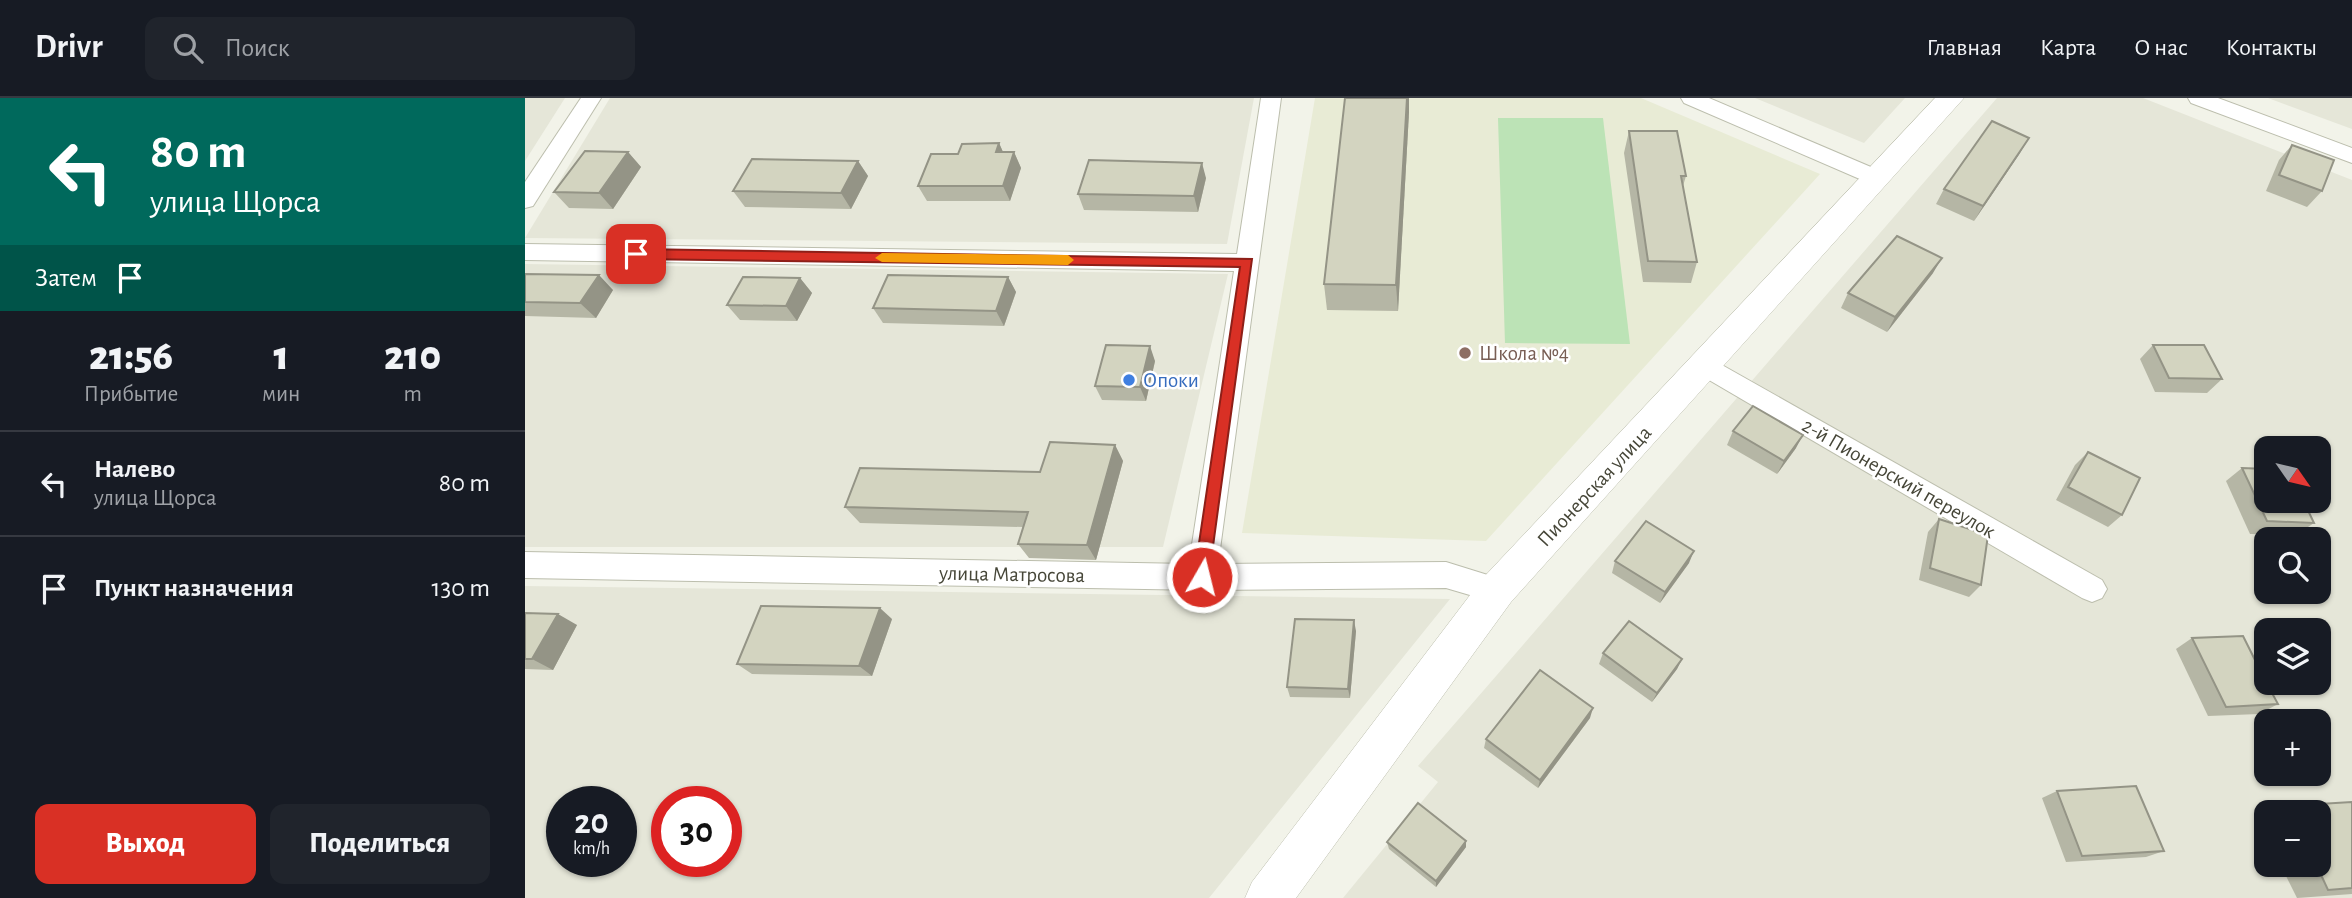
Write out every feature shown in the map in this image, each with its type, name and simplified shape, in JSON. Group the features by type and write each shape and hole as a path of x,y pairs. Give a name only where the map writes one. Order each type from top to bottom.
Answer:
{"street":[{"path":"525,200 591,98"},
{"path":"1202,577 1271,98"},
{"path":"1692,98 1877,178"},
{"name":"Пионерская улица","path":"1268,898 1497,590 1706,366 1949,98"},
{"path":"2198,98 2352,156"},
{"path":"525,253 1247,263"},
{"name":"2-й Пионерский переулок","path":"1706,366 2092,589"},
{"name":"улица Матросова","path":"525,565 1202,577 1446,575 1497,590"}],"shaded area":[{"path":"525,98 565,98 525,161"},
{"path":"610,98 1254,98 1227,244 525,238"},
{"name":"Школа №4","path":"1315,98 1641,98 1820,174 1486,541 1242,533"},
{"path":"1755,98 1905,98 1864,143"},
{"path":"1997,98 2143,98 2352,180 2352,898 1343,898 1438,782 1418,766"},
{"path":"2268,98 2352,98 2352,129"},
{"path":"525,264 1228,274 1163,547 525,547"},
{"path":"525,586 1450,599 1209,898 525,898"}],"green space":[{"path":"1498,118 1603,118 1630,344 1505,343"}],"building":[{"path":"1345,98 1407,98 1396,285 1324,284"},
{"path":"1992,121 2029,138 1983,206 1944,189"},
{"path":"1629,131 1677,131 1686,176 1681,176 1697,262 1648,261"},
{"path":"999,143 996,152 1014,152 1003,186 918,186 931,154 958,154 962,144"},
{"path":"2292,145 2334,160 2322,191 2279,175"},
{"path":"585,151 628,152 599,193 554,192"},
{"path":"752,159 858,161 841,193 733,191"},
{"path":"1089,160 1202,163 1194,196 1078,194"},
{"path":"1897,236 1942,258 1895,317 1848,293"},
{"path":"525,274 599,275 580,303 525,302"},
{"path":"888,275 1008,277 996,311 873,308"},
{"path":"743,277 800,278 786,306 727,305"},
{"path":"1106,345 1150,346 1140,387 1095,386"},
{"path":"2153,345 2204,345 2222,379 2169,378"},
{"path":"1753,406 1803,435 1784,461 1733,431"},
{"path":"1050,442 1115,445 1087,545 1018,544 1028,512 845,507 860,468 1040,472"},
{"path":"2088,452 2140,478 2122,515 2068,487"},
{"path":"2242,468 2254,468 2254,493"},
{"path":"2263,513 2309,513 2314,523 2267,521"},
{"path":"1939,519 1988,535 1981,585 1930,568"},
{"path":"1646,521 1694,551 1665,592 1615,561"},
{"path":"761,606 880,608 859,666 737,664"},
{"path":"525,613 558,614 532,659 525,659"},
{"path":"1295,619 1354,620 1348,689 1287,687"},
{"path":"1629,621 1682,659 1657,693 1603,653"},
{"path":"2243,636 2254,658 2254,695 2273,695 2278,704 2226,707 2192,638"},
{"path":"1540,670 1593,708 1540,780 1486,739"},
{"path":"2136,786 2164,851 2082,856 2057,791"},
{"path":"2352,802 2352,888 2328,890 2322,877 2331,877 2331,803"},
{"path":"1418,803 1466,841 1436,881 1387,842"}],"slow traffic":[{"path":"882,258 1068,260"}],"place":[{"name":"Школа №4","path":"1465,353"},
{"name":"Опоки","path":"1129,380"}],"route":[{"path":"636,254 1247,263 1202,577"}]}
